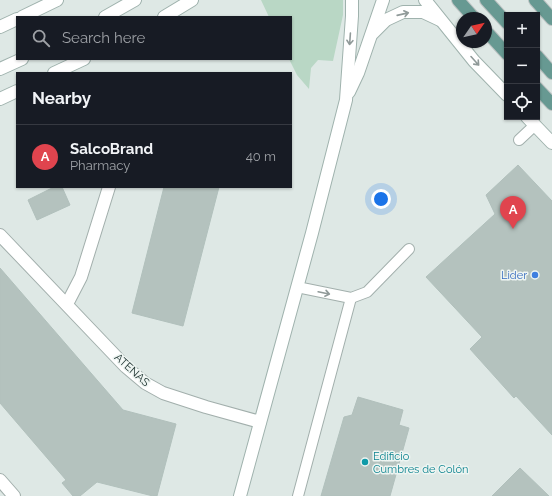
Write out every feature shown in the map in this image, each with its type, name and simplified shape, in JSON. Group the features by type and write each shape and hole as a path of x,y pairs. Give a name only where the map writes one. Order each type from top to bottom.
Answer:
{"main road":[{"path":"24,16 57,0"},
{"path":"107,16 135,0"},
{"path":"166,16 192,0"},
{"path":"346,100 352,0"},
{"path":"240,496 346,100 358,73 383,0"},
{"path":"425,0 474,61 504,92"},
{"path":"458,0 469,12"},
{"path":"486,0 504,20"},
{"path":"535,0 552,19"},
{"path":"371,34 386,20 403,12 423,12 441,20"},
{"path":"0,28 16,20"},
{"path":"492,38 504,51"},
{"path":"540,59 552,73"},
{"path":"0,70 20,60"},
{"path":"56,72 82,60"},
{"path":"0,99 16,91"},
{"path":"540,91 552,104"},
{"path":"531,121 552,143"},
{"path":"67,304 82,277 109,188"},
{"name":"ATENAS","path":"0,235 126,367 145,383 163,393 206,408 260,422"},
{"path":"0,480 14,496"}],"lane":[{"path":"520,140 531,121"},
{"path":"297,287 351,298 367,292 409,249"},
{"path":"298,496 351,298"}],"green space":[{"path":"261,0 343,0 343,15 333,61 318,60 311,68 309,89 297,75 290,60 292,60 292,16 269,16"}],"building":[{"path":"518,165 552,201 552,435 516,396 514,398 470,349 482,337 426,277 495,214 486,195"},
{"path":"52,188 62,188 70,205 37,220 28,200"},
{"path":"164,188 219,188 183,326 132,313"},
{"path":"0,268 123,410 176,424 157,496 97,482 80,496 73,496 62,483 66,480 0,403"},
{"name":"Edificio Cumbres de Colón","path":"358,397 403,410 399,425 409,428 390,496 321,496 344,417 352,415"},
{"path":"520,468 549,496 492,496"}],"place":[{"name":"SalcoBrand","path":"513,229"},
{"name":"Lider","path":"535,275"},
{"name":"Edificio Cumbres de Colón","path":"365,462"}]}
